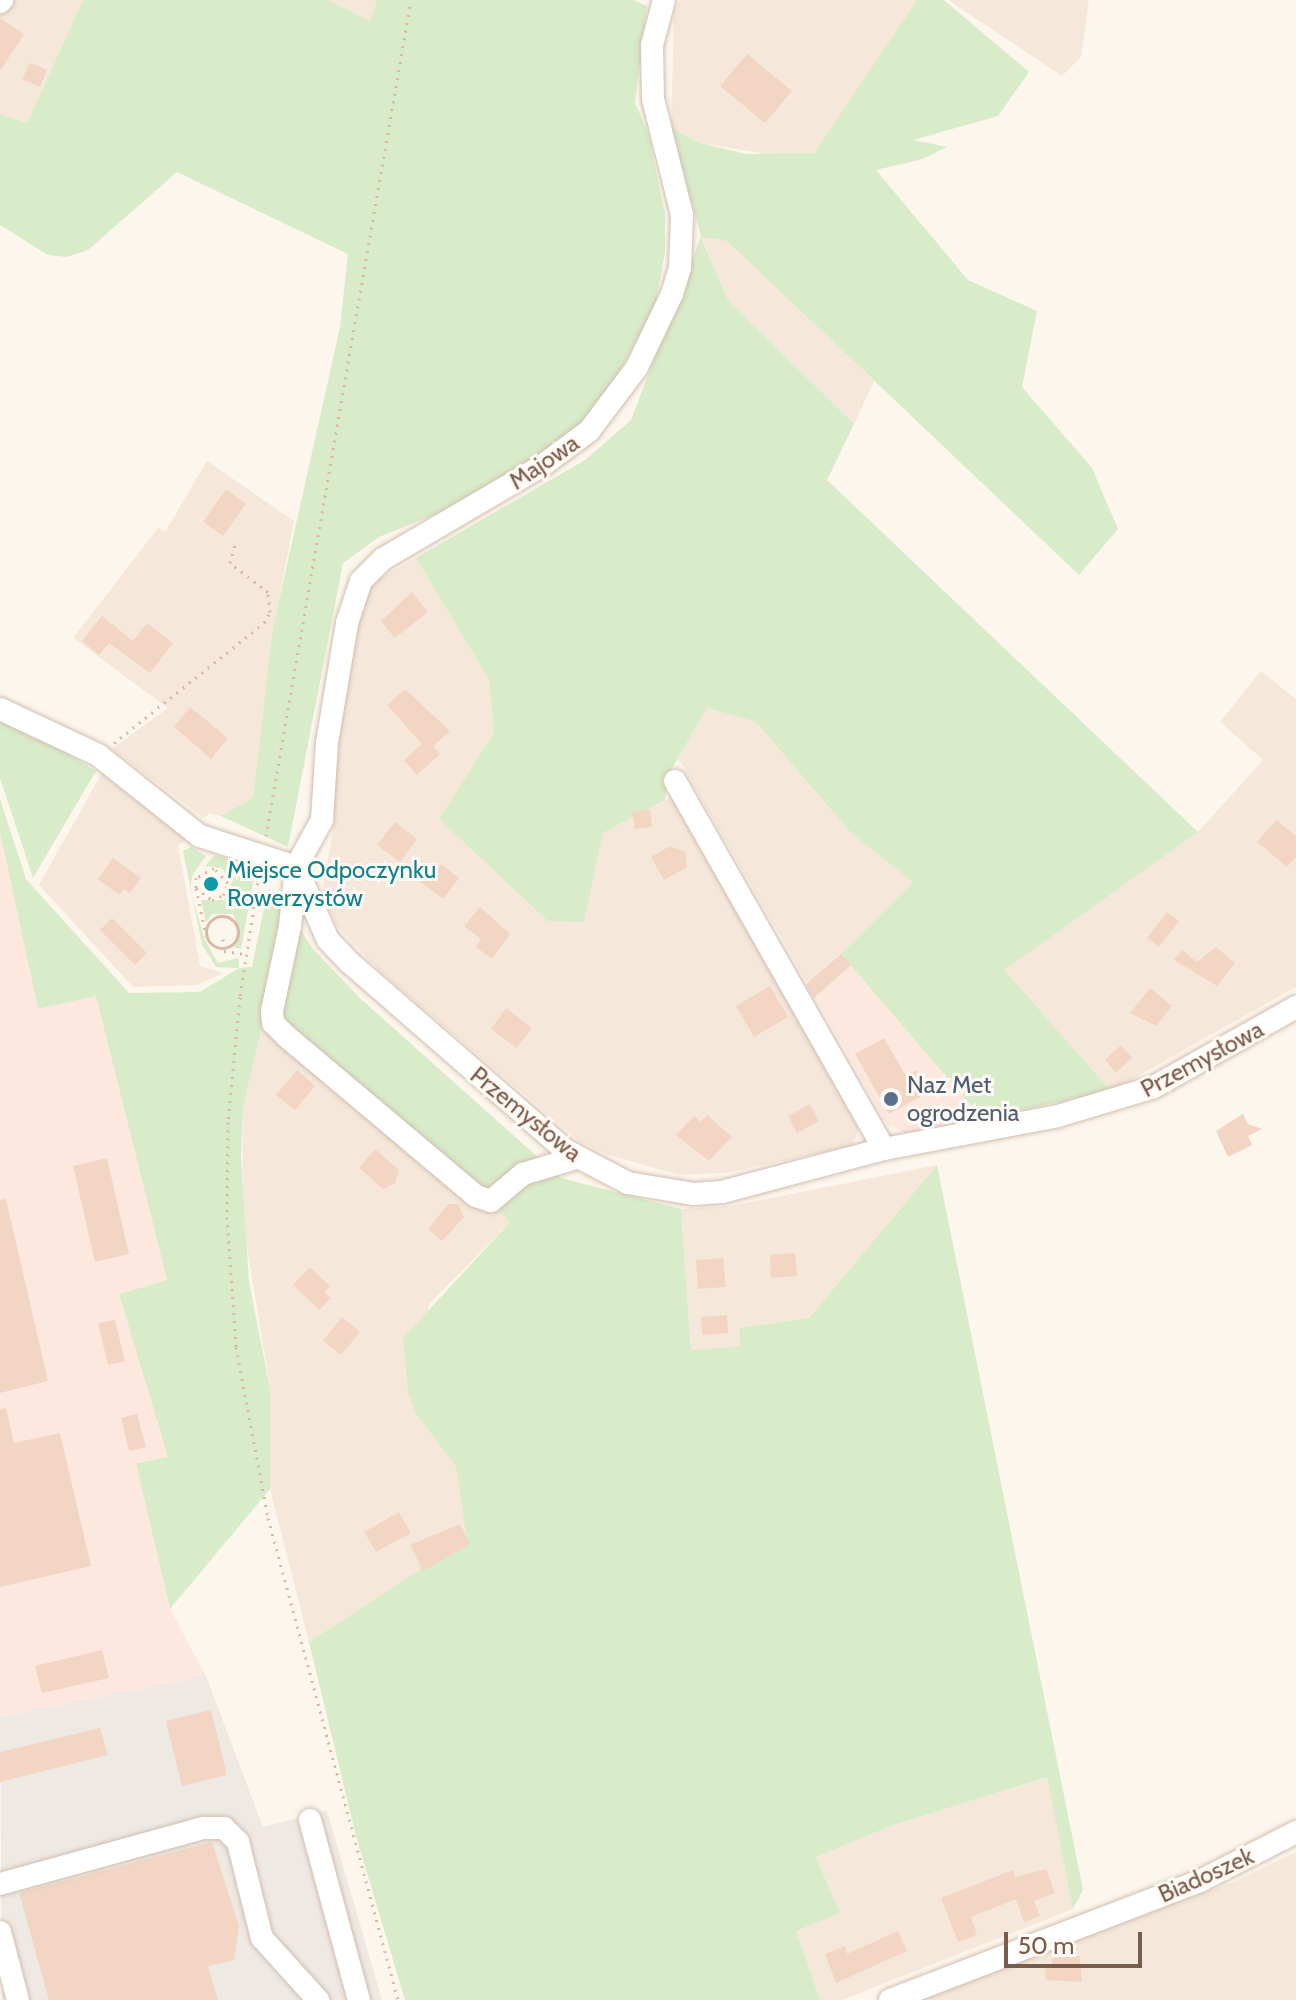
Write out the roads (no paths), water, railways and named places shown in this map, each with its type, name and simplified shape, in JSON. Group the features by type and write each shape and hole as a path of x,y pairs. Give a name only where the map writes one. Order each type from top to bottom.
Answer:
{"street":[{"name":"Majowa","path":"296,867 322,820 329,730 347,623 361,581 383,559 519,480 589,431 637,367 672,294 680,267 682,215 653,99 652,45 664,0"},
{"path":"0,709 98,755 200,836 296,867 273,1023 476,1196 491,1201 523,1174 576,1158"},
{"path":"675,781 884,1149"},
{"name":"Przemysłowa","path":"296,867 328,940 349,962 576,1158 628,1183 694,1194 751,1186 884,1149 1058,1116 1129,1097 1182,1074 1296,1007"},
{"path":"310,1820 359,2000"},
{"path":"0,1884 204,1828 224,1828 238,1842 262,1938 318,2000"},
{"name":"Biadoszek","path":"890,2000 1200,1881 1296,1832"},
{"path":"0,1932 18,2000"}],"place":[{"name":"Miejsce Odpoczynku Rowerzystów","path":"211,884"},
{"name":"Naz Met ogrodzenia","path":"891,1099"}]}
